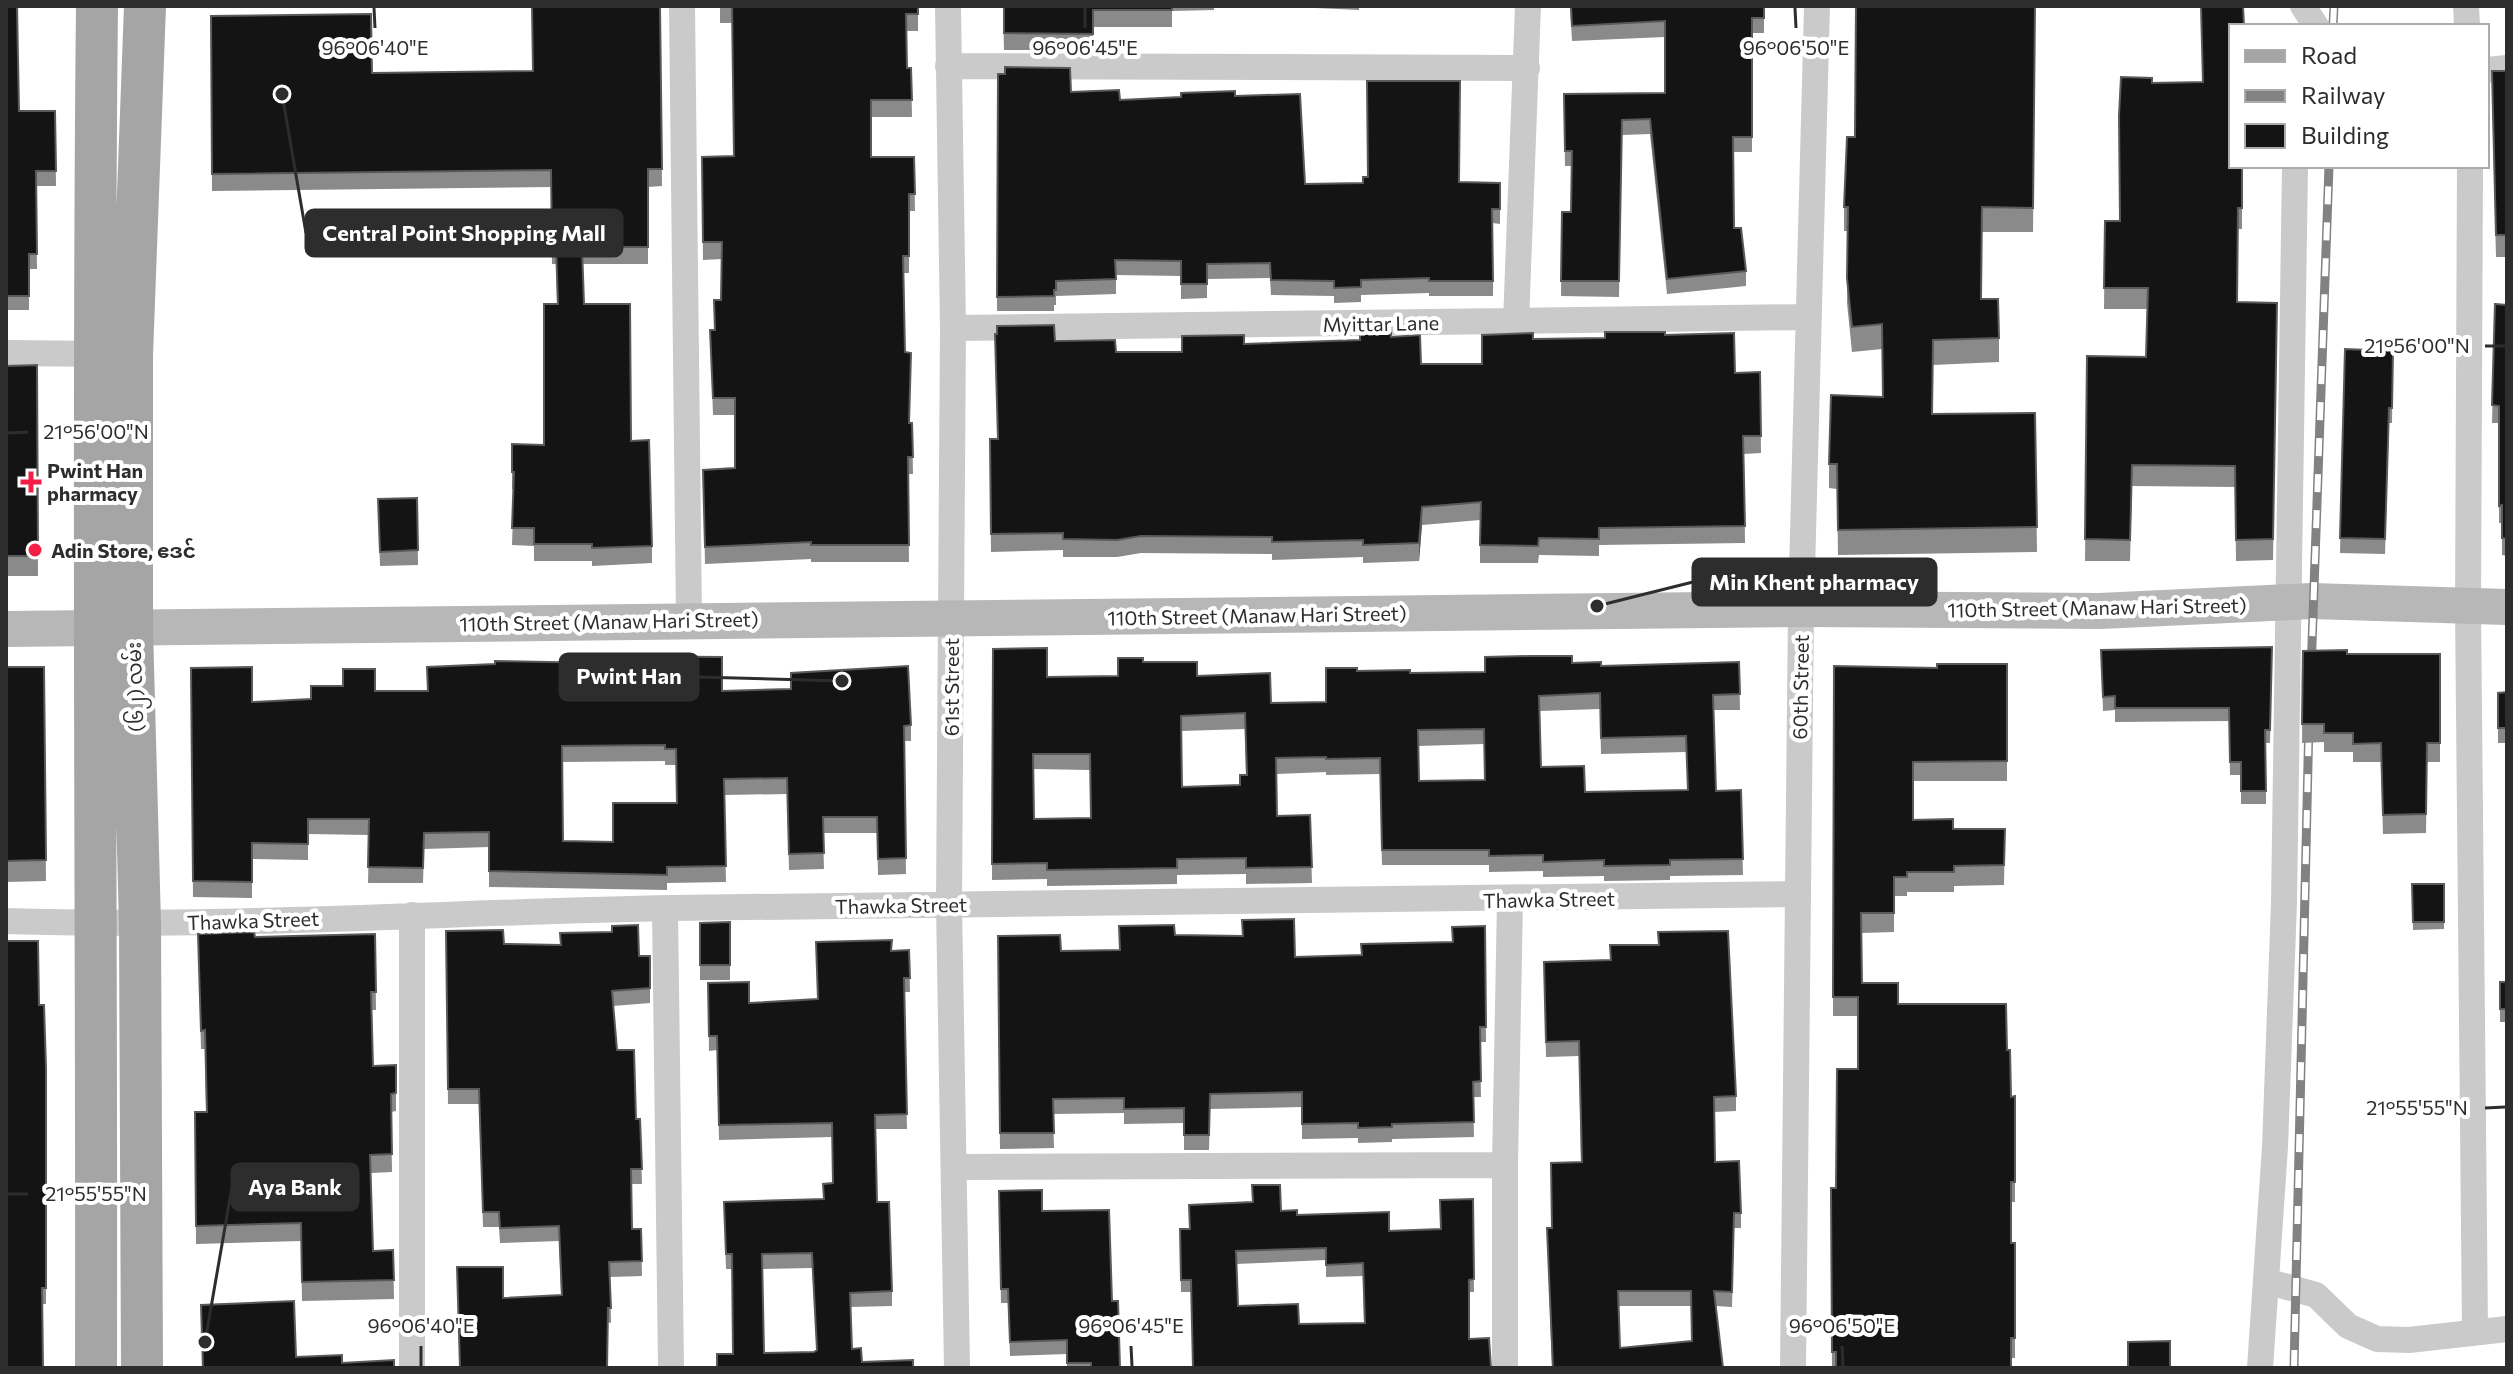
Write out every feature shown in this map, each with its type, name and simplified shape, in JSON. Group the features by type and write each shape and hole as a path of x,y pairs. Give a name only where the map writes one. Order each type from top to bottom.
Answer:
{"main road":[{"name":"(၆၂) လမ်း","path":"96,1368 97,924 113,628 113,354 97,6"},
{"name":"(၆၂) လမ်း","path":"113,354 145,6"},
{"name":"110th Street (Manaw Hari Street)","path":"6,629 1801,609 2100,611 2312,601 2507,607"},
{"name":"(၆၂) လမ်း","path":"113,628 140,924 142,1368"}],"street":[{"path":"682,6 689,620"},
{"name":"61st Street","path":"948,6 953,328 949,905 956,1167 957,1368"},
{"path":"1516,322 1528,6"},
{"name":"60th Street","path":"1793,1368 1801,609 1817,6"},
{"path":"2300,6 2314,24"},
{"path":"948,66 1527,68"},
{"path":"2260,1368 2275,1147 2284,903 2295,168"},
{"path":"2470,168 2468,608 2475,1331"},
{"name":"Myittar Lane","path":"953,328 1809,317"},
{"path":"6,353 113,354"},
{"name":"Thawka Street","path":"6,921 140,924 665,909 1796,894"},
{"path":"1505,1368 1510,900"},
{"path":"665,909 671,1368"},
{"path":"412,915 412,1368"},
{"path":"956,1167 1505,1165"},
{"path":"2266,1281 2316,1295 2348,1326 2377,1339 2409,1340 2507,1329"}],"building":[{"path":"6,6 17,6 19,111 55,111 56,171 36,171 37,254 29,254 29,296 6,296"},
{"path":"532,6 660,6 662,169 648,169 648,247 582,247 584,304 630,304 631,441 649,440 652,546 592,548 592,544 534,544 534,528 512,528 512,444 544,445 544,304 558,304 556,247 552,247 551,170 212,174 211,16 371,14 372,73 533,71"},
{"path":"732,6 918,6 918,14 906,14 907,68 911,68 912,100 871,100 871,157 914,157 915,194 909,194 909,256 903,256 905,352 911,353 909,423 912,423 913,457 908,457 909,545 811,545 811,542 705,547 703,470 735,468 735,398 713,398 710,330 715,330 714,300 721,300 722,242 703,242 702,157 734,156"},
{"path":"1004,6 1172,6 1172,10 1093,10 1093,34 1004,33"},
{"path":"1571,6 1764,6 1764,18 1752,18 1752,137 1733,137 1734,228 1741,228 1746,271 1667,279 1650,119 1622,120 1619,281 1561,281 1562,212 1571,212 1572,151 1565,151 1564,94 1665,93 1665,21 1572,26"},
{"path":"1856,6 2035,6 2033,208 1982,207 1981,299 1998,299 1999,338 1933,340 1932,414 2035,413 2037,527 1838,530 1837,464 1829,464 1831,395 1883,397 1882,324 1852,327 1847,278 1848,207 1844,207 1847,137 1855,137"},
{"path":"2201,6 2243,6 2244,24 2229,24 2229,168 2242,168 2242,208 2238,208 2237,302 2277,303 2273,539 2236,540 2235,466 2132,465 2130,540 2085,539 2087,356 2146,357 2148,288 2104,288 2105,221 2120,221 2121,77 2152,78 2152,83 2203,82"},
{"path":"1005,67 1070,68 1071,92 1119,90 1120,100 1235,91 1235,96 1300,94 1305,184 1363,183 1363,177 1368,177 1367,81 1460,81 1459,182 1500,183 1500,209 1492,209 1493,281 1429,281 1429,278 1361,280 1361,287 1334,288 1334,281 1271,280 1270,263 1207,264 1207,284 1181,284 1181,261 1115,260 1116,279 1056,281 1054,296 997,297 998,74 1005,74"},
{"path":"2492,71 2507,71 2507,235 2496,235"},
{"path":"2495,304 2507,305 2507,538 2502,538 2502,505 2499,506 2499,406 2492,405"},
{"path":"1054,325 1055,341 1115,340 1116,352 1182,352 1182,336 1244,335 1244,344 1360,340 1360,334 1391,333 1391,337 1420,335 1421,364 1482,364 1482,335 1533,333 1533,339 1605,338 1605,332 1665,332 1665,335 1734,333 1735,373 1760,372 1761,436 1743,436 1745,526 1599,528 1599,539 1539,538 1538,546 1480,545 1481,502 1422,507 1419,543 1363,545 1363,540 1272,542 1272,537 1063,539 1063,533 991,534 990,439 998,439 997,326"},
{"path":"2345,349 2393,351 2385,539 2340,538"},
{"path":"37,365 38,556 6,556 6,366"},
{"path":"417,498 418,550 380,552 378,499"},
{"path":"2272,647 2270,730 2265,730 2266,791 2241,791 2241,762 2230,762 2229,708 2115,708 2115,696 2103,697 2101,650"},
{"path":"1047,648 1047,677 1118,676 1118,658 1143,658 1143,662 1197,662 1197,676 1270,673 1271,703 1326,702 1326,668 1410,670 1410,673 1485,672 1485,657 1530,656 1572,656 1572,663 1601,662 1601,666 1739,662 1740,694 1713,695 1716,791 1741,790 1743,859 1670,860 1670,865 1604,866 1604,860 1543,862 1543,855 1489,856 1489,850 1382,850 1380,758 1326,757 1276,758 1277,816 1310,815 1312,867 1246,868 1246,858 1177,859 1177,868 1047,870 1047,863 992,864 993,649","holes":["1600,693 1601,738 1686,736 1688,790 1585,792 1584,766 1541,767 1539,696","1245,713 1247,775 1240,775 1240,785 1182,787 1181,716","1484,729 1485,780 1419,781 1418,730","1033,754 1090,754 1091,818 1034,819"]},
{"path":"2347,650 2347,654 2440,654 2440,743 2427,743 2426,814 2383,815 2381,743 2353,744 2353,733 2324,733 2324,724 2302,724 2303,651"},
{"path":"604,656 722,657 722,691 791,689 791,673 908,666 911,725 904,726 906,858 878,859 877,817 823,817 824,853 789,854 787,778 724,779 726,866 667,867 667,875 489,871 489,832 424,833 423,868 368,867 369,819 308,819 308,844 252,843 252,882 193,881 191,668 252,667 252,702 311,699 311,686 343,686 343,669 375,669 375,691 428,691 427,667 495,664 495,661 604,663","holes":["665,745 665,749 676,749 677,803 613,803 613,842 563,841 562,746"]},
{"path":"1937,664 2007,664 2007,761 1913,762 1913,820 1953,819 1953,829 2005,829 2004,865 1954,866 1954,872 1907,872 1907,877 1894,877 1894,913 1861,913 1862,983 1898,983 1898,1004 2006,1004 2011,1097 2015,1096 2011,1243 2015,1243 2015,1338 2011,1338 2011,1368 1836,1368 1836,1352 1832,1352 1831,1188 1836,1188 1837,1069 1858,1069 1858,997 1833,997 1834,666 1937,668"},
{"path":"6,667 44,667 46,860 6,861"},
{"path":"2507,692 2507,728 2498,728 2498,693"},
{"path":"2412,884 2444,884 2444,922 2413,922"},
{"path":"1294,919 1295,957 1362,955 1361,944 1453,942 1452,927 1485,926 1486,1027 1480,1027 1481,1081 1473,1082 1474,1122 1358,1128 1358,1123 1302,1124 1302,1092 1210,1094 1209,1135 1184,1135 1184,1108 1124,1109 1124,1098 1053,1099 1054,1133 1000,1133 998,936 1060,935 1061,951 1120,950 1119,926 1174,925 1175,935 1243,936 1242,920"},
{"path":"730,922 730,965 700,965 700,923"},
{"path":"638,925 639,956 650,956 650,988 612,991 617,1050 634,1050 636,1119 640,1119 642,1169 631,1169 632,1229 641,1229 642,1261 609,1262 611,1308 608,1308 607,1368 460,1368 457,1267 503,1267 503,1298 562,1295 559,1226 500,1228 499,1212 483,1212 479,1089 448,1089 446,931 503,930 504,944 561,945 560,933 612,932 612,926"},
{"path":"1728,931 1736,1096 1714,1097 1715,1162 1739,1161 1741,1213 1734,1213 1732,1292 1714,1291 1723,1368 1553,1368 1547,1228 1552,1228 1551,1163 1582,1162 1579,1041 1546,1042 1544,962 1611,960 1610,945 1659,945 1658,932","holes":["1618,1291 1691,1291 1692,1341 1620,1348"]},
{"path":"254,932 255,937 375,934 376,992 371,992 373,1066 396,1065 396,1093 391,1094 392,1154 370,1155 373,1251 393,1250 394,1280 302,1282 301,1223 196,1226 195,1112 207,1112 198,934"},
{"path":"892,940 891,951 909,950 910,978 904,978 907,1114 875,1115 877,1202 889,1202 892,1291 850,1293 852,1349 861,1348 862,1362 913,1360 913,1368 717,1368 717,1354 733,1354 732,1254 726,1254 724,1202 824,1199 823,1184 833,1183 832,1123 719,1125 717,1036 709,1036 708,983 749,982 749,1003 818,999 816,942","holes":["812,1253 817,1350 764,1353 762,1254"]},
{"path":"6,941 38,941 39,1005 44,1005 46,1288 42,1288 43,1368 6,1368"},
{"path":"2500,982 2507,982 2507,1009 2500,1009"},
{"path":"1252,1185 1280,1185 1281,1211 1297,1210 1297,1215 1389,1212 1389,1231 1441,1229 1440,1200 1473,1199 1474,1279 1469,1280 1469,1339 1489,1338 1491,1368 1193,1368 1191,1280 1181,1280 1180,1229 1190,1229 1189,1205 1253,1202","holes":["1326,1248 1326,1265 1363,1263 1365,1323 1299,1324 1298,1304 1238,1306 1236,1251"]},
{"path":"1042,1190 1042,1211 1109,1210 1112,1301 1118,1301 1120,1368 1091,1368 1091,1363 1067,1363 1067,1340 1010,1342 1008,1289 1001,1289 999,1191"},
{"path":"294,1301 296,1357 342,1355 342,1363 394,1360 394,1368 203,1368 201,1305"},
{"path":"2170,1341 2170,1368 2128,1368 2128,1342"}],"railway":[{"path":"2333,24 2334,6"},
{"path":"2311,672 2329,168"},
{"path":"2294,1368 2309,720"}],"place":[{"name":"Central Point Shopping Mall","path":"282,94"},
{"name":"Pwint Han pharmacy","path":"31,482"},
{"name":"Adin Store, ဧဒင်","path":"35,550"},
{"name":"Min Khent pharmacy","path":"1597,606"},
{"name":"Pwint Han","path":"842,681"},
{"name":"Aya Bank","path":"205,1342"}]}
